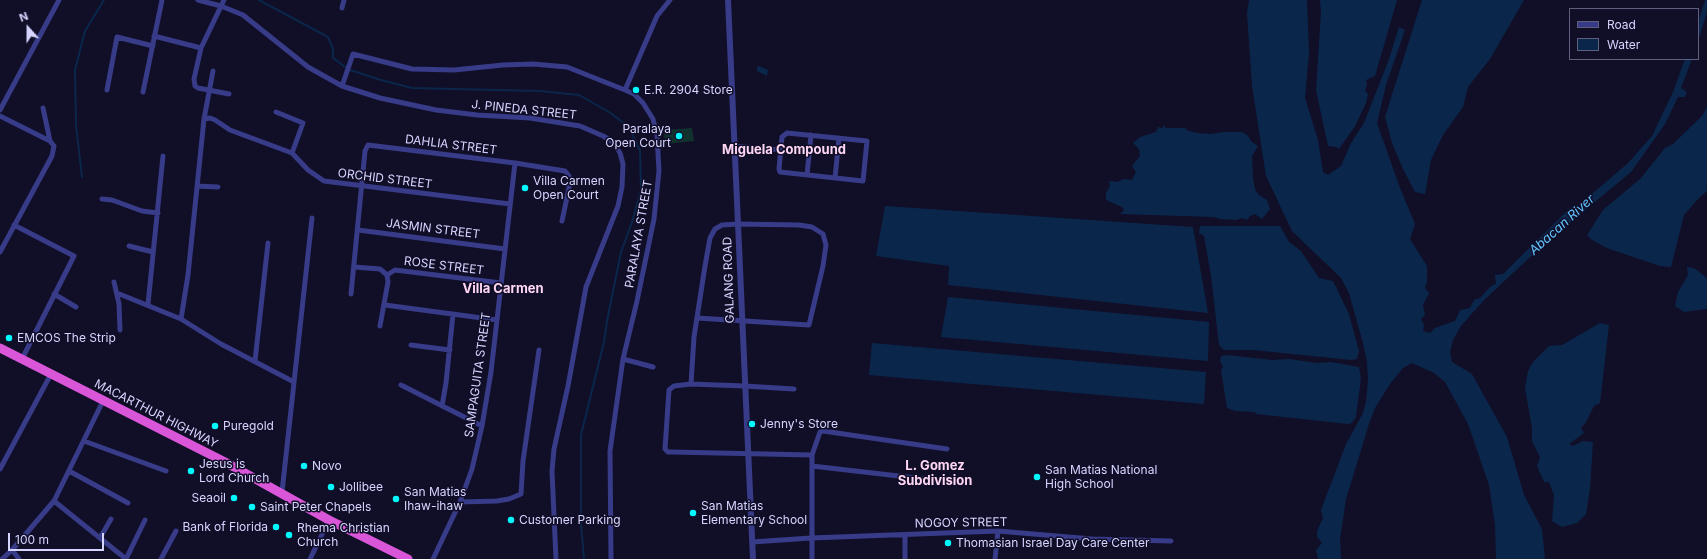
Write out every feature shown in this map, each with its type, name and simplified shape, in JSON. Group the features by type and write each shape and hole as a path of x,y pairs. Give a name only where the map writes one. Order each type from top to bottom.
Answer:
{"highway":[{"name":"MACARTHUR HIGHWAY","path":"0,348 282,492 329,520 408,559"}],"street":[{"path":"0,110 59,0"},
{"path":"143,92 162,0"},
{"name":"J. PINEDA STREET","path":"198,0 221,6 243,15 308,67 342,86 380,98 436,110 477,115 530,118 580,126 613,142 620,153 623,164 620,200 586,287 568,386 554,449 553,490 556,559"},
{"path":"224,0 201,48 194,79 195,86 209,91 229,94"},
{"path":"342,8 344,0"},
{"path":"625,90 657,16 670,0"},
{"name":"GALANG ROAD","path":"728,0 734,103 734,146 753,559"},
{"path":"154,36 201,48"},
{"path":"107,90 117,37 152,46"},
{"name":"PARALAYA STREET","path":"342,86 354,54 412,69 454,70 503,65 533,64 567,67 634,94 643,103 653,119 657,135 659,171 654,219 636,308 623,359 609,458 611,559"},
{"path":"181,318 188,275 204,119 213,72"},
{"path":"43,108 50,141"},
{"path":"276,112 303,123 292,153"},
{"path":"0,116 50,141 54,146 52,156 0,252"},
{"name":"ORCHID STREET","path":"204,119 210,118 219,122 230,130 292,153 308,170 324,180 362,187 510,204"},
{"path":"785,134 811,135 867,141 863,181 780,172 782,137 785,134"},
{"path":"808,175 811,135"},
{"path":"835,178 839,138"},
{"name":"DAHLIA STREET","path":"350,294 358,230 365,151 366,147 372,144 515,162 565,171 569,176 570,183 562,221"},
{"path":"734,146 781,150"},
{"path":"148,304 164,156"},
{"name":"SAMPAGUITA STREET","path":"433,559 460,502 472,469 482,426 497,320 515,162"},
{"path":"197,186 218,187"},
{"path":"102,199 112,200 142,211 158,213"},
{"path":"282,492 312,218"},
{"path":"691,384 697,318 710,238 717,227 738,224 812,227 823,234 826,245 823,266 809,325 697,318"},
{"path":"14,225 74,256 22,359"},
{"name":"JASMIN STREET","path":"358,230 505,249"},
{"path":"255,361 268,242"},
{"path":"129,246 154,252"},
{"name":"ROSE STREET","path":"354,267 380,269 387,275 388,282 385,305 380,326"},
{"name":"ROSE STREET","path":"387,275 395,270 501,283"},
{"path":"114,282 119,304 120,330"},
{"path":"117,293 181,318 222,344 294,382"},
{"path":"54,294 76,307"},
{"path":"385,305 497,320"},
{"path":"442,406 450,350 453,314"},
{"path":"411,345 450,350"},
{"path":"460,502 498,501 509,499 521,494 522,461 539,350"},
{"path":"623,359 653,367"},
{"path":"0,469 51,374"},
{"path":"794,389 691,384 674,386 669,390 666,451 748,455 812,455"},
{"path":"401,385 482,426"},
{"path":"2,559 12,550 54,501 103,401"},
{"path":"812,559 812,455 818,436 823,431 947,449"},
{"path":"84,441 166,471"},
{"path":"812,466 942,481"},
{"path":"69,471 128,504"},
{"path":"54,501 126,559 145,520"},
{"path":"100,538 111,519"},
{"path":"310,559 329,520"},
{"path":"161,559 176,531"},
{"path":"995,559 998,531"},
{"name":"NOGOY STREET","path":"752,542 811,538 998,531 1092,539 1171,541"},
{"path":"905,535 905,559"},
{"path":"12,550 19,559"}],"green space":[{"name":"Paralaya Open Court","path":"692,128 694,141 665,144 664,130"}],"water":[{"name":"Abacan River","path":"1249,0 1307,0 1309,53 1305,98 1318,140 1323,172 1328,175 1341,166 1351,143 1364,123 1389,59 1399,27 1405,30 1386,85 1377,123 1400,188 1415,224 1410,239 1427,266 1427,281 1425,288 1429,293 1423,305 1425,315 1421,319 1424,325 1423,331 1430,333 1435,328 1455,321 1460,310 1470,308 1474,300 1480,298 1491,286 1496,284 1495,275 1503,274 1570,208 1579,205 1628,163 1652,136 1673,92 1685,60 1692,60 1681,88 1687,92 1685,97 1678,97 1665,124 1631,172 1543,245 1484,300 1461,326 1453,340 1450,352 1452,362 1472,374 1507,437 1524,495 1542,529 1545,559 1496,559 1495,525 1489,485 1468,424 1445,382 1434,373 1412,363 1403,368 1390,384 1375,408 1369,424 1346,499 1340,540 1341,559 1318,559 1316,550 1322,543 1317,537 1317,531 1323,518 1321,510 1346,444 1363,413 1366,402 1368,380 1367,362 1349,293 1341,278 1292,231 1266,176 1252,86 1247,13"},
{"path":"1320,0 1397,0 1375,76 1366,80 1367,84 1365,91 1368,94 1366,103 1355,126 1339,149 1328,146 1316,90 1321,13"},
{"path":"1422,0 1524,0 1490,59 1468,87 1463,107 1443,135 1431,160 1425,194 1415,192 1403,169 1392,143 1385,117"},
{"path":"1705,0 1707,0 1707,12 1699,38 1699,20"},
{"path":"759,66 768,70 767,76 757,71 757,67"},
{"path":"1707,107 1707,191 1684,215 1671,267 1660,266 1607,248 1592,240 1587,235 1603,210 1641,178 1665,148 1673,144 1702,116"},
{"path":"1165,125 1165,128 1186,128 1186,130 1197,133 1211,134 1223,132 1242,132 1247,135 1252,142 1258,146 1252,156 1255,189 1259,195 1267,200 1270,209 1262,219 1255,214 1250,216 1247,220 1242,218 1236,220 1214,217 1120,214 1124,210 1122,207 1106,200 1106,193 1110,186 1109,181 1117,182 1124,179 1132,180 1136,172 1132,166 1140,156 1139,149 1133,143 1140,137 1156,132 1158,127 1162,128"},
{"path":"885,206 1193,227 1208,313 948,285 949,266 876,256"},
{"path":"1200,226 1280,226 1289,242 1301,251 1319,278 1333,281 1349,314 1359,351 1357,359 1351,360 1253,350 1224,350 1219,345 1211,276 1204,236 1199,233"},
{"path":"1687,267 1694,268 1707,278 1707,309 1684,312 1675,306 1678,292 1688,275"},
{"path":"948,297 1209,322 1208,361 941,337"},
{"path":"1600,323 1609,325 1600,403 1594,406 1586,422 1581,428 1584,433 1569,444 1573,446 1583,441 1593,442 1590,489 1586,514 1577,523 1562,527 1552,521 1554,495 1549,482 1544,482 1537,466 1540,457 1532,441 1532,428 1525,388 1528,371 1533,362 1549,346 1562,345"},
{"path":"872,343 1206,372 1204,404 869,375"},
{"path":"1227,355 1272,360 1289,359 1317,363 1331,362 1359,367 1361,378 1356,417 1352,423 1348,424 1256,414 1255,412 1235,411 1227,408 1221,370 1223,367 1220,361 1221,356"}],"waterway":[{"path":"82,177 76,125 75,70 85,31 104,0"},
{"path":"259,0 328,37 333,49 333,58 345,67"},
{"path":"350,70 412,88 540,91 579,95 609,112 629,127 640,151 641,190 632,222 621,252 604,342 581,435 581,524 584,559"}],"place":[{"name":"E.R. 2904 Store","path":"636,90"},
{"name":"Paralaya Open Court","path":"679,136"},
{"name":"Villa Carmen Open Court","path":"525,188"},
{"name":"EMCOS The Strip","path":"9,338"},
{"name":"Jenny's Store","path":"752,424"},
{"name":"Puregold","path":"215,426"},
{"name":"Novo","path":"304,466"},
{"name":"Jesus is Lord Church","path":"191,471"},
{"name":"San Matias National High School","path":"1037,477"},
{"name":"Jollibee","path":"331,487"},
{"name":"Seaoil","path":"234,498"},
{"name":"San Matias Ihaw-ihaw","path":"396,499"},
{"name":"Saint Peter Chapels","path":"252,507"},
{"name":"San Matias Elementary School","path":"693,513"},
{"name":"Customer Parking","path":"511,520"},
{"name":"Bank of Florida","path":"276,527"},
{"name":"Rhema Christian Church","path":"289,535"},
{"name":"Thomasian Israel Day Care Center","path":"948,543"}],"district":[{"name":"Miguela Compound","path":"784,150"},
{"name":"Villa Carmen","path":"503,289"},
{"name":"L. Gomez Subdivision","path":"935,474"}]}
